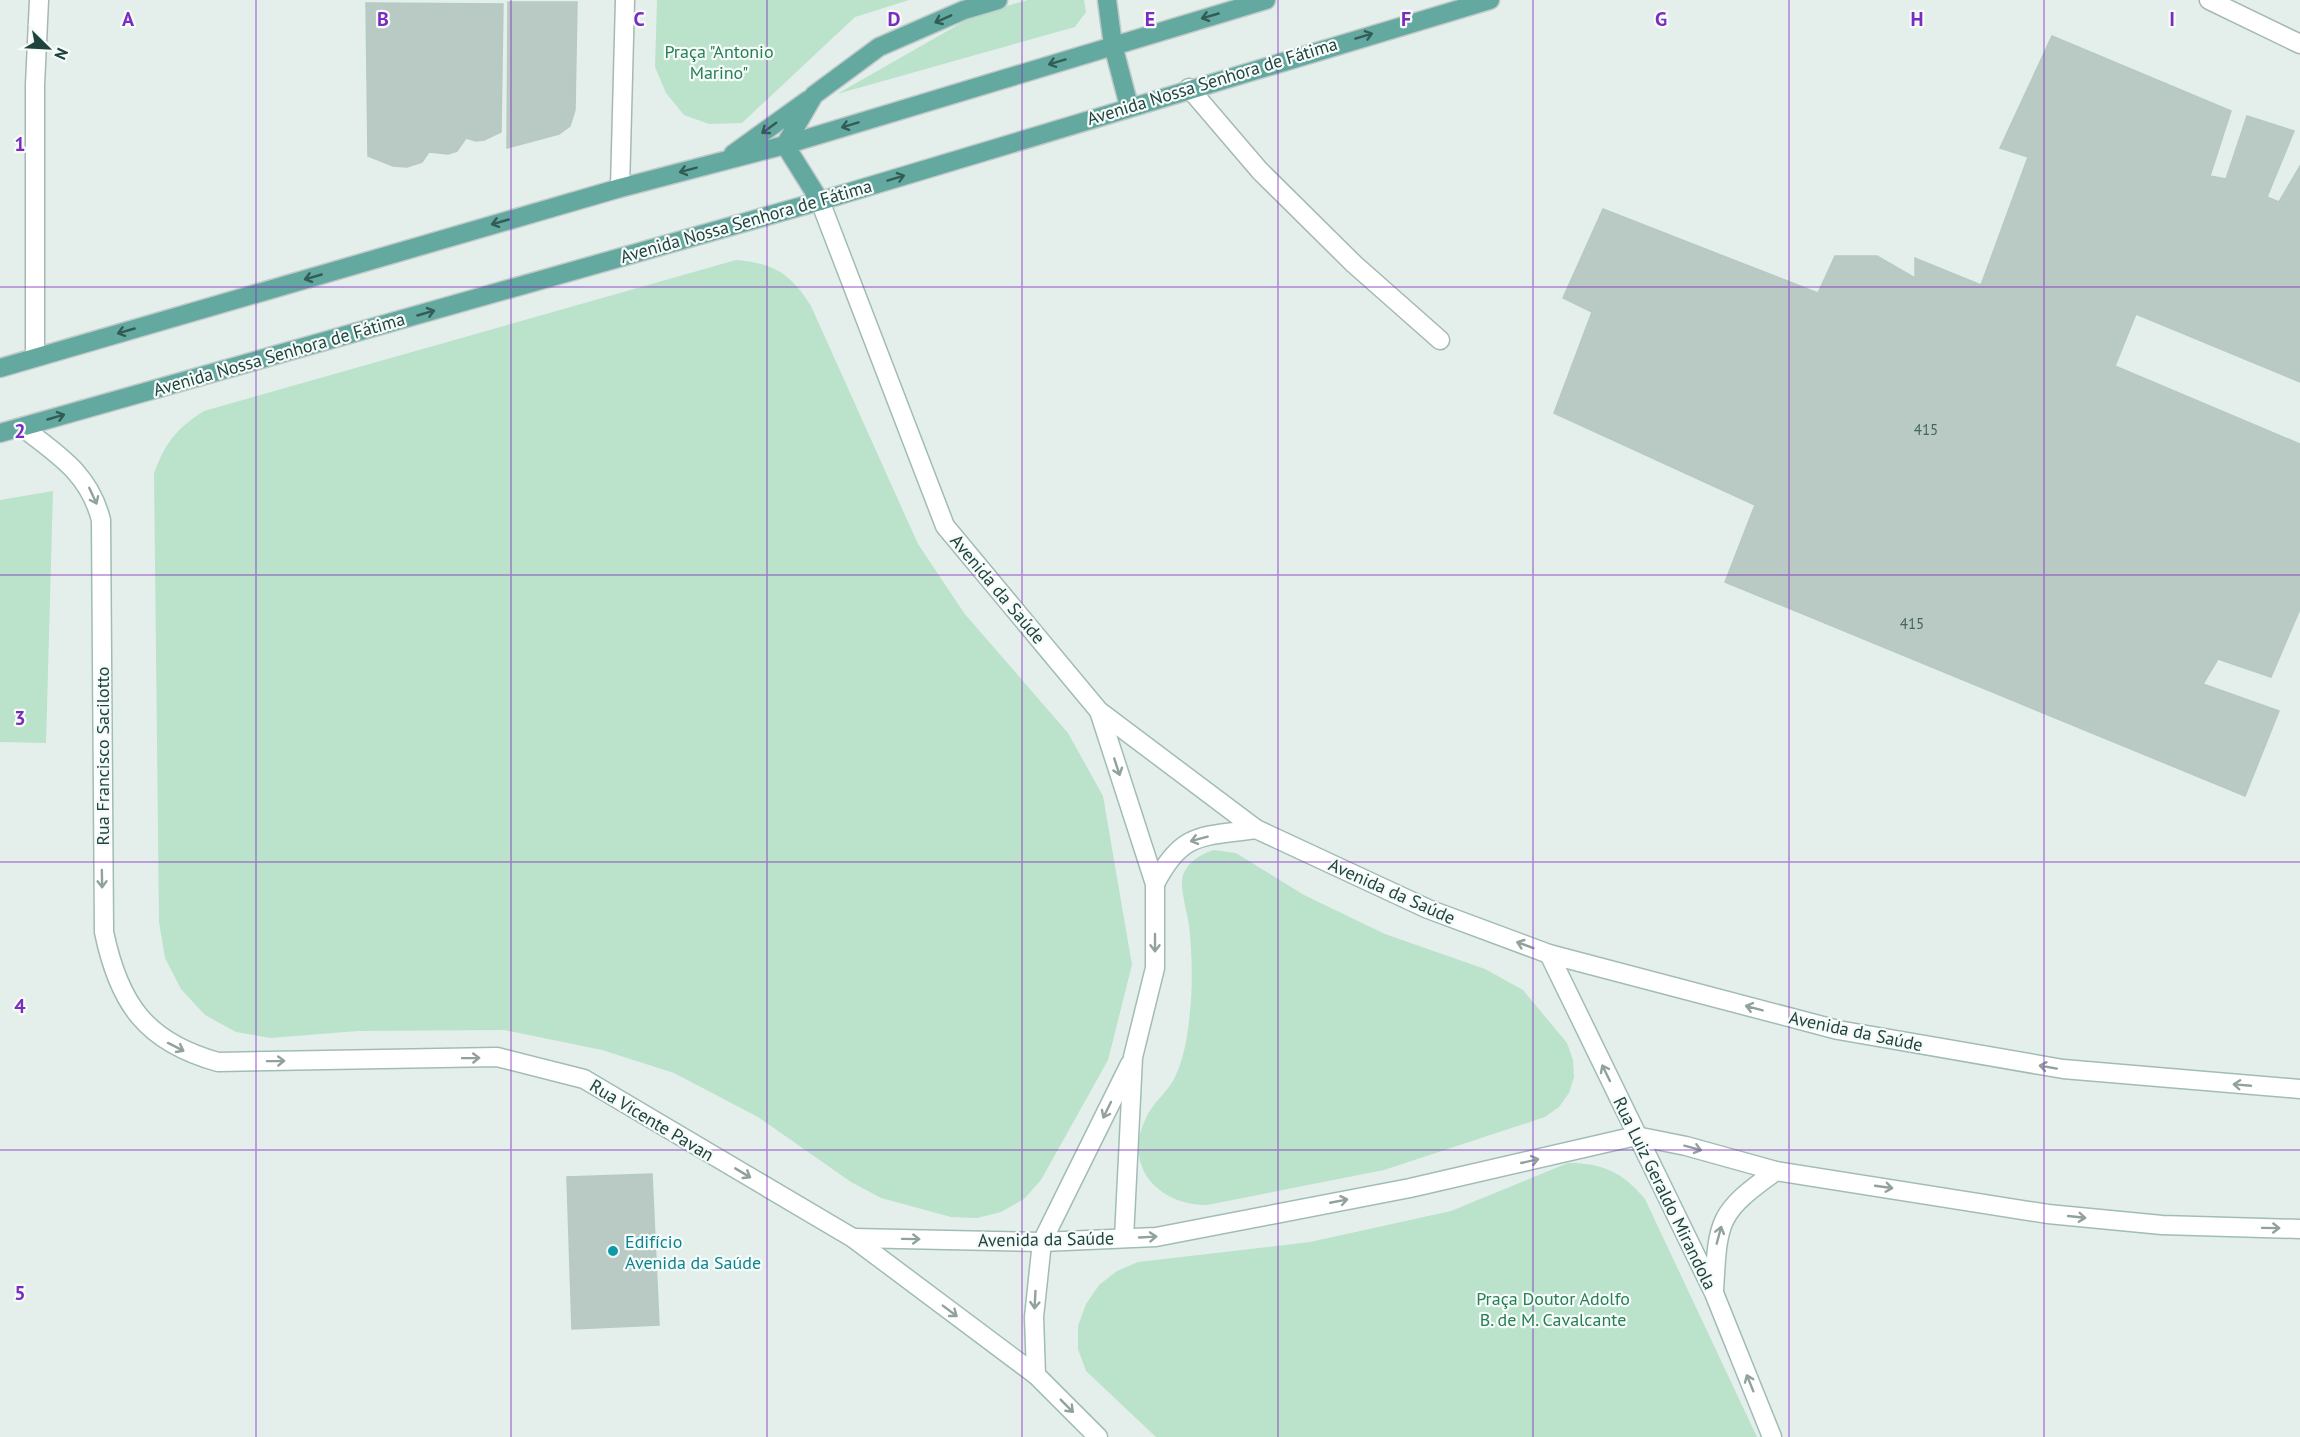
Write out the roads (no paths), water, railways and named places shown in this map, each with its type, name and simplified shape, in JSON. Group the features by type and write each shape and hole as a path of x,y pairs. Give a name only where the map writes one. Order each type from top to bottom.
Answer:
{"main road":[{"path":"35,357 35,86 39,0"},
{"path":"620,188 626,0"},
{"path":"724,160 879,47 964,10 998,0"},
{"path":"1107,0 1113,45 1129,106"},
{"path":"0,368 620,188 786,145 1266,0"},
{"name":"Avenida Nossa Senhora de Fátima","path":"0,433 820,201 1189,88 1490,0"},
{"path":"2209,0 2300,44"},
{"path":"1189,88 1260,171 1354,264 1440,340"},
{"path":"786,145 814,95"},
{"path":"786,145 820,201"},
{"name":"Avenida da Saúde","path":"820,201 945,526 1099,711 1256,829 1428,909 1549,954 1838,1030 2063,1070 2300,1089"},
{"name":"Rua Francisco Sacilotto","path":"22,427 72,467 84,480 94,496 101,520 101,882 104,932 110,960 118,983 144,1024 164,1041 190,1054 218,1062"},
{"path":"1099,711 1155,884 1155,968 1133,1058 1124,1238"},
{"path":"1155,884 1171,856 1185,843 1205,837 1256,829"},
{"name":"Rua Luiz Geraldo Mirandola","path":"1549,954 1714,1293 1772,1437"},
{"name":"Rua Vicente Pavan","path":"218,1062 497,1057 584,1079 853,1238 1036,1374"},
{"path":"1098,1437 1036,1374 1034,1307 1042,1242 1133,1058"},
{"name":"Avenida da Saúde","path":"853,1238 1042,1242 1156,1237 1410,1188 1636,1136 1686,1146 1776,1171 2048,1214 2162,1226 2300,1228"},
{"path":"1714,1293 1717,1235 1729,1210 1743,1195 1776,1171"}],"place":[{"name":"Edifício Avenida da Saúde","path":"613,1251"}],"park label":[{"name":"Praça \"Antonio Marino\"","path":"719,61"},
{"name":"Praça Doutor Adolfo B. de M. Cavalcante","path":"1553,1308"}]}
